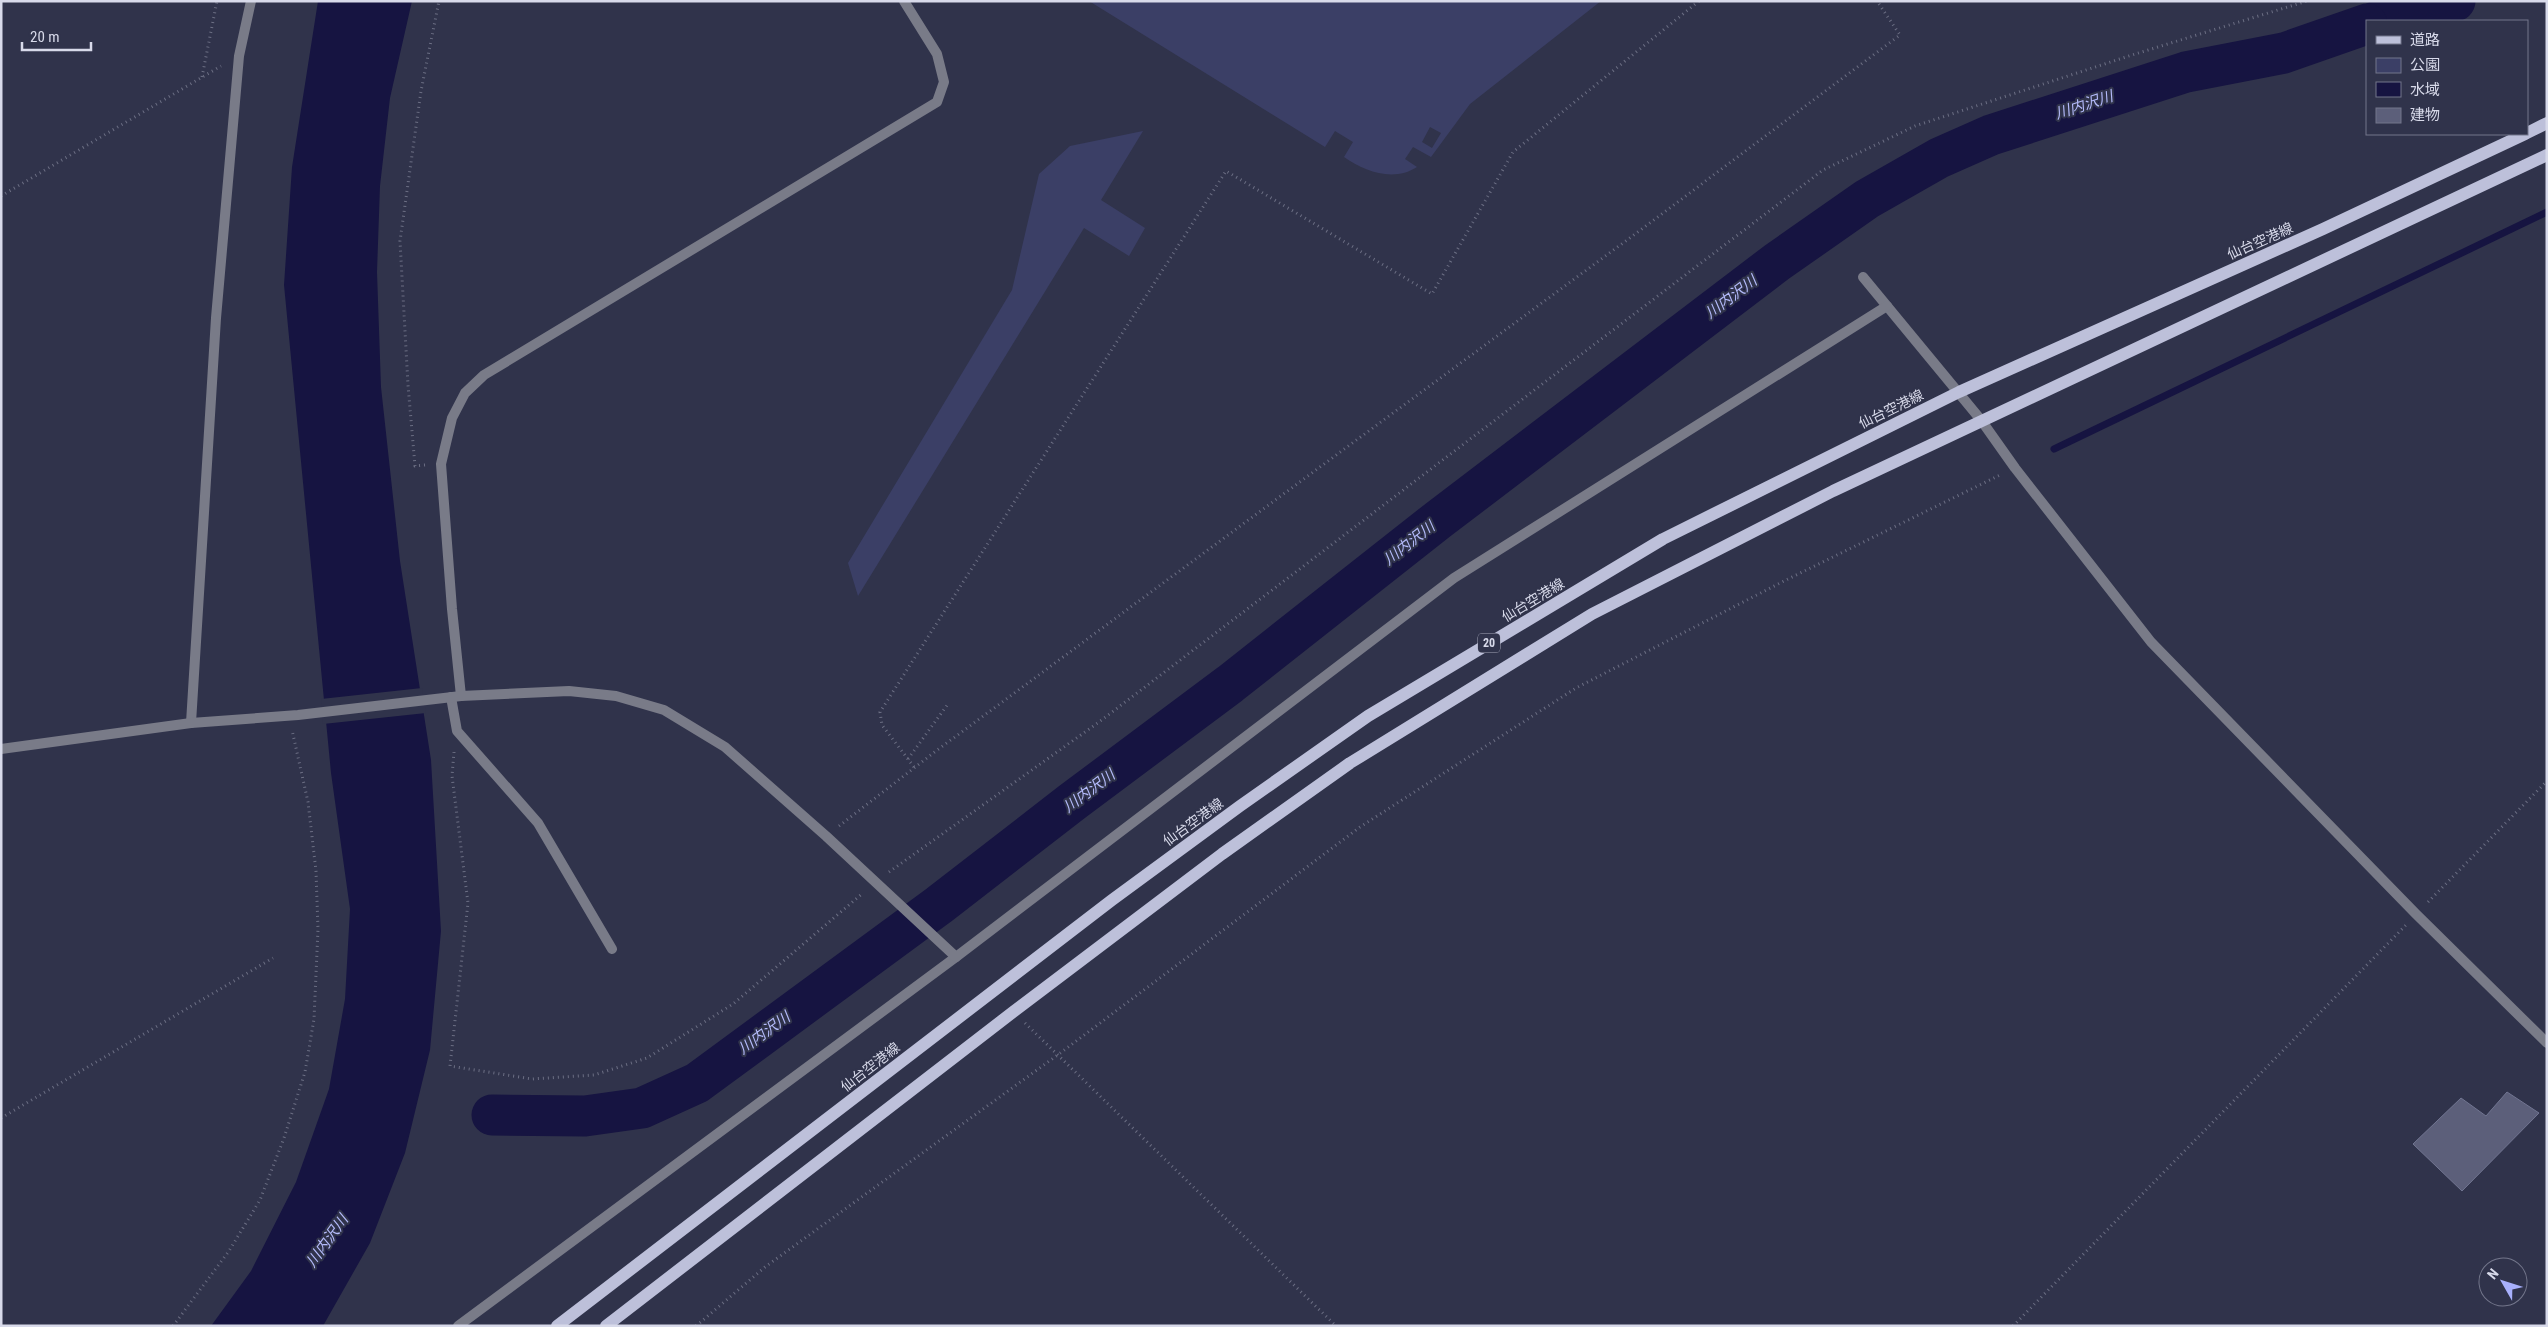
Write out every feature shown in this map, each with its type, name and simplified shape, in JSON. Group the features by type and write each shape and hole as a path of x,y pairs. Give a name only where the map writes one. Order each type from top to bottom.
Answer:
{"main road":[{"name":"仙台空港線","path":"2528,132 2547,124"},
{"name":"仙台空港線","path":"557,1326 1112,900 1240,806 1368,716 1663,539 1959,392 2323,229 2522,135"},
{"name":"20","path":"606,1326 1013,1012 1222,854 1350,763 1592,614 1832,491 2547,154"}],"street":[{"path":"191,723 216,318 239,56 251,1"},
{"path":"612,949 538,823 457,730 452,697 452,609 441,464 452,418 465,393 484,374 937,102 944,82 937,54 904,1"},
{"path":"1863,277 1959,392 2015,468 2151,642 2416,914 2547,1043"},
{"path":"458,1326 956,957 1454,578 1887,306"},
{"path":"1,749 191,723 293,715 452,697 569,691 616,696 664,710 725,747 880,885 956,957"}],"path":[{"path":"202,77 217,1"},
{"path":"439,1 420,91 400,241 408,385 415,466 441,464"},
{"path":"914,767 882,725 880,712 1226,171 1432,294 1513,152 1699,1"},
{"path":"826,836 914,767 1627,240 1900,35 1877,1"},
{"path":"457,730 452,776 468,903 450,1066 532,1079 594,1075 647,1058 733,1004 880,885 1099,722 1823,170 1915,126 2122,58 2307,1"},
{"path":"1,196 239,56"},
{"path":"696,1326 765,1267 1059,1054 1360,828 1576,688 1784,581 2015,468"},
{"path":"908,759 948,704"},
{"path":"172,1326 229,1251 260,1200 284,1138 305,1072 314,1019 317,973 316,871 308,802 293,715"},
{"path":"2013,1326 2547,781"},
{"path":"1,1118 273,958"},
{"path":"1013,1012 1059,1054 1336,1326"}],"green space":[{"path":"1089,1 1601,1 1470,104 1431,157 1413,147 1405,159 1417,167 1399,174 1370,171 1344,157 1353,142 1335,131 1325,147","holes":["1430,127 1441,133 1432,148 1422,142"]},
{"path":"1143,131 1101,200 1145,228 1129,256 1084,228 858,596 848,563 1012,290 1039,174 1070,146"}],"water":[{"path":"318,1 412,1 390,98 380,186 377,272 381,387 400,561 431,760 441,931 430,1050 405,1153 370,1243 323,1326 211,1326 251,1271 296,1182 329,1089 345,999 350,909 331,773 284,285 292,167"}],"pier":[{"path":"422,688 426,713 323,724 321,699"}],"building":[{"path":"2507,1092 2539,1113 2462,1191 2413,1144 2461,1098 2486,1116"}],"waterway":[{"name":"川内沢川","path":"2380,20 2413,9 2455,1"},
{"name":"川内沢川","path":"492,1115 585,1116 642,1108 697,1083 939,905 1072,802 1230,684 1438,520 1777,262 1867,199 1939,158 1991,135 2186,72 2284,53 2366,24"},
{"path":"2054,449 2547,212"}]}
